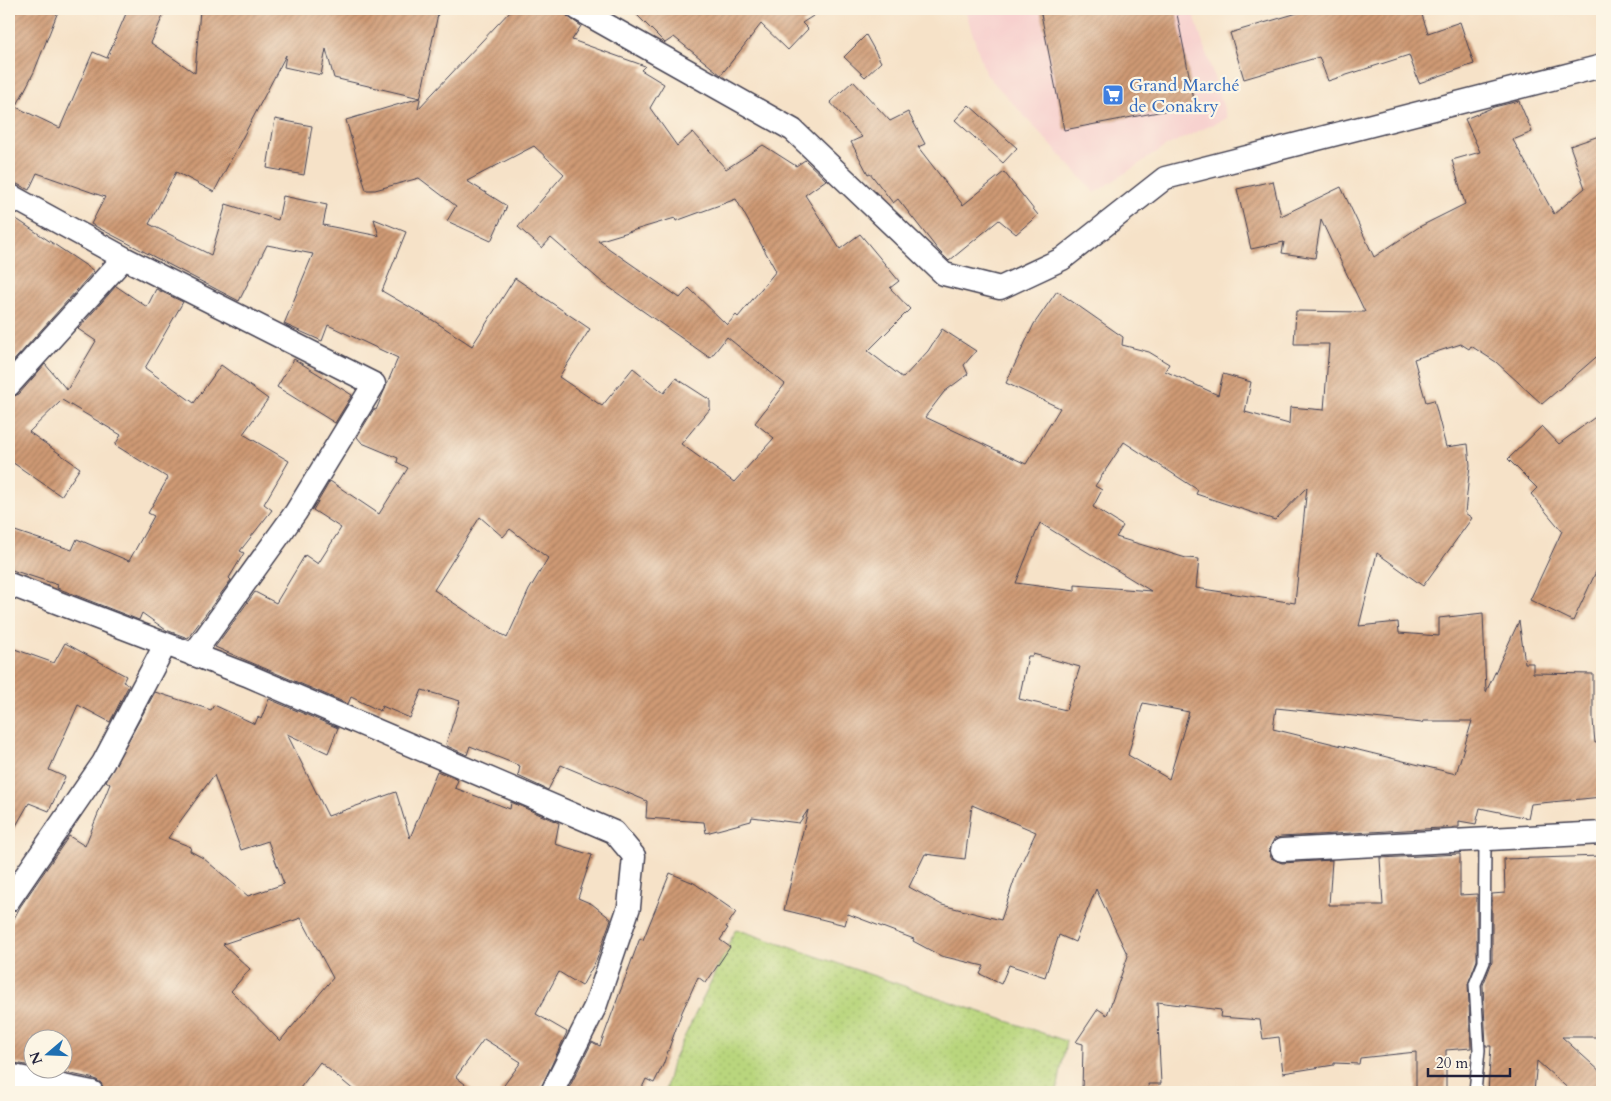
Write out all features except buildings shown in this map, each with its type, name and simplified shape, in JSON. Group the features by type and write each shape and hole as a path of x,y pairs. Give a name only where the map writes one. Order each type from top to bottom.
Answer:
{"street":[{"path":"578,9 793,130 944,274 1000,288 1062,259 1165,178 1602,66"},
{"path":"9,195 124,258 374,384 296,512 193,654"},
{"path":"9,384 124,258"},
{"path":"9,584 193,654 614,832 634,856 629,907 595,1006 552,1092"},
{"path":"9,900 103,763 166,645"},
{"path":"1282,850 1602,832"},
{"path":"9,1075 92,1092"}],"lane":[{"path":"1475,1092 1479,1050 1475,984 1484,962 1485,840"}],"shaded area":[{"name":"Grand Marché de Conakry","path":"965,9 1192,9 1227,118 1166,146 1095,193 985,73"}],"green space":[{"path":"736,929 1066,1041 1057,1092 665,1092 672,1063"}],"place":[{"name":"Grand Marché de Conakry","path":"1113,95"}]}
